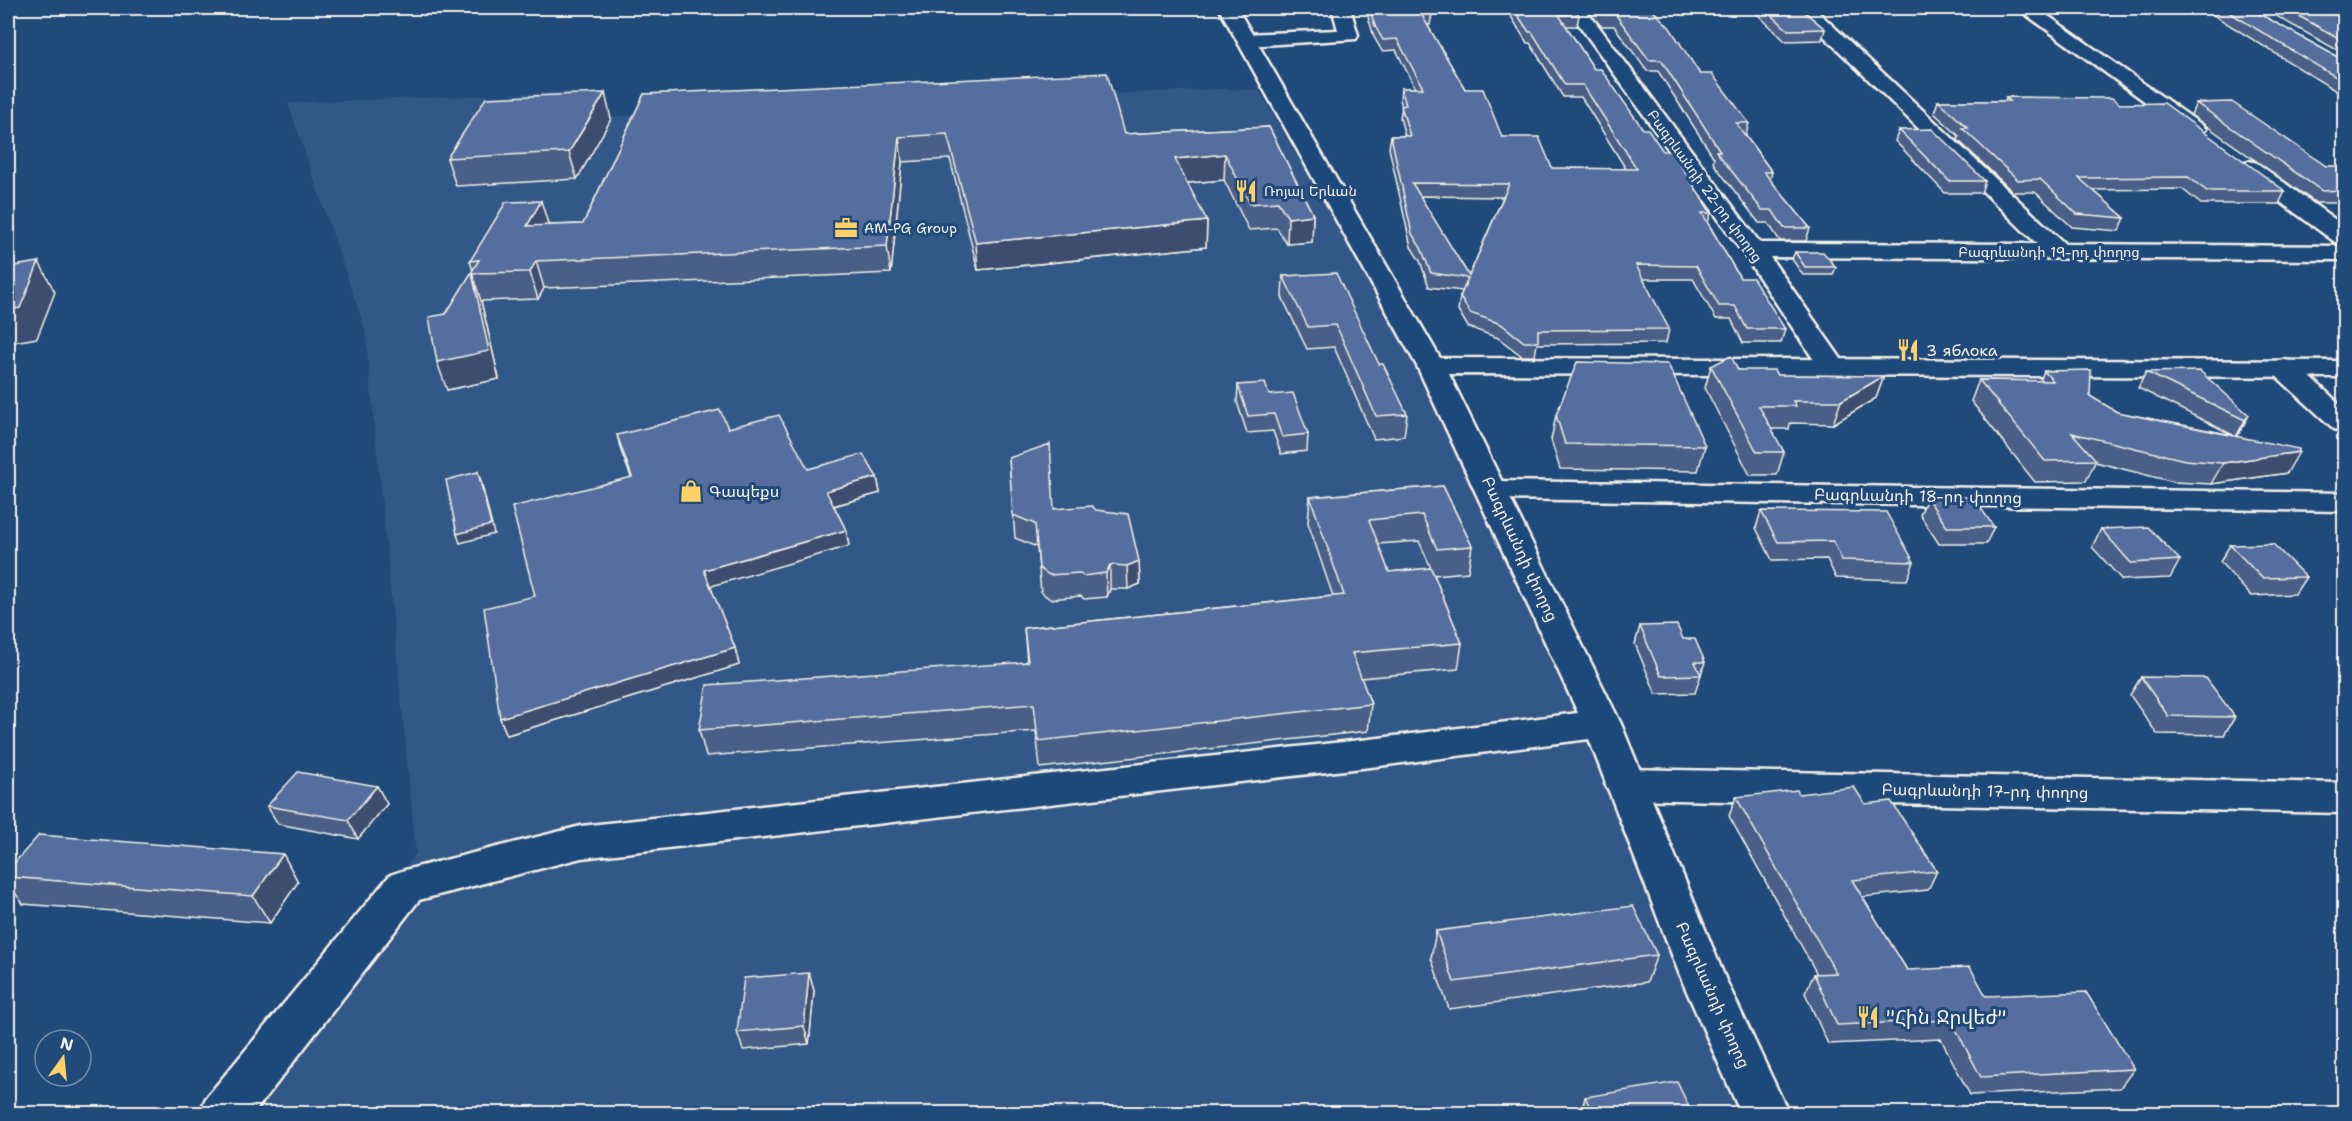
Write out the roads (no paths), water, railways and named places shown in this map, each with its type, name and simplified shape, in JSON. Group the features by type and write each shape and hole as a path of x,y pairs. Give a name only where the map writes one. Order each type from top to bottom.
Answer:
{"street":[{"name":"Բագրևանդի փողոց","path":"1228,8 1431,366 1492,490 1602,724 1703,978 1765,1113"},
{"path":"1246,40 1349,35 1341,8"},
{"name":"Բագրևանդի 22-րդ փողոց","path":"1576,8 1753,250 1832,366"},
{"path":"1803,8 2060,252"},
{"path":"2026,8 2209,140"},
{"path":"2229,153 2344,237"},
{"name":"Բագրևանդի 19-րդ փողոց","path":"1753,250 2344,254"},
{"path":"1431,366 2344,369"},
{"path":"2284,368 2344,423"},
{"name":"Բագրևանդի 18-րդ փողոց","path":"1492,490 2344,502"},
{"path":"223,1113 405,887 581,842 1379,752 1602,724"},
{"name":"Բագրևանդի 17-րդ փողոց","path":"1625,784 2344,798"}],"place":[{"name":"Ռոյալ Երևան","path":"1246,191"},
{"name":"AM-PG Group","path":"846,228"},
{"name":"3 яблока","path":"1908,350"},
{"name":"Գապեքս","path":"691,491"},
{"name":"\"Հին Ջրվեժ\"","path":"1868,1017"}]}
